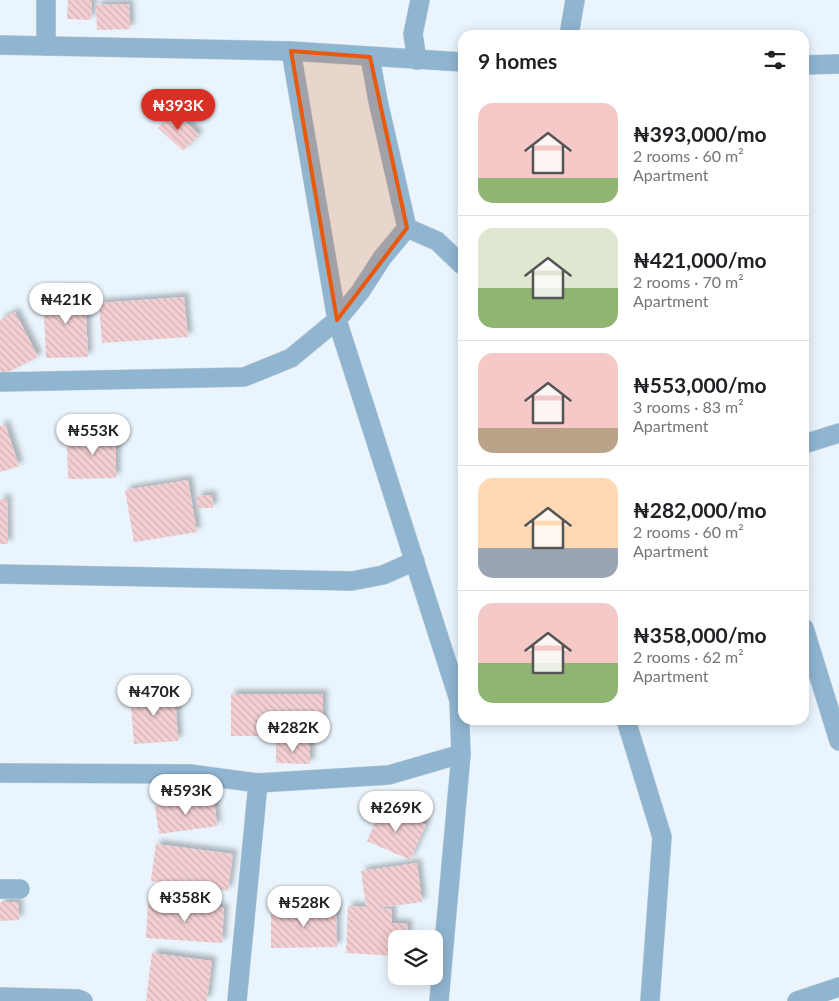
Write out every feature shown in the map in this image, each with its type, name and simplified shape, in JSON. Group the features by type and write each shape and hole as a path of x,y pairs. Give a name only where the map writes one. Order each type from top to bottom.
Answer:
{"street":[{"path":"46,0 46,46"},
{"path":"417,60 413,34 420,0"},
{"path":"570,30 575,0"},
{"path":"0,45 291,51 458,62"},
{"path":"291,51 337,320 458,697"},
{"path":"370,57 407,228"},
{"path":"809,65 839,64"},
{"path":"0,382 244,377 291,358 337,320 360,292 382,258 407,228"},
{"path":"407,228 437,241 458,261"},
{"path":"809,442 839,433"},
{"path":"0,574 352,581 383,575 415,561"},
{"path":"809,644 839,741"},
{"path":"439,1001 461,754 460,725"},
{"path":"628,725 662,837 650,1001"},
{"path":"0,773 190,774 258,782 389,775 461,754"},
{"path":"237,1001 258,782"},
{"path":"0,889 20,889"},
{"path":"797,1001 839,987"},
{"path":"0,996 83,1001"}],"highlighted area":[{"path":"291,51 370,57 407,228 337,320"}],"building":[{"path":"68,0 92,0 91,20 67,19"},
{"path":"129,4 130,29 97,30 96,5"},
{"path":"174,111 199,135 183,151 158,128"},
{"path":"85,291 88,357 46,358 43,292"},
{"path":"184,297 188,337 102,343 99,303"},
{"path":"15,312 38,357 2,375 0,370 0,320"},
{"path":"5,424 19,466 0,472 0,426"},
{"path":"116,429 116,478 68,479 67,441 85,441 85,430"},
{"path":"188,480 197,532 134,542 125,490"},
{"path":"212,495 213,508 197,508 197,496"},
{"path":"0,499 7,499 8,544 0,544"},
{"path":"175,691 178,741 134,744 130,694"},
{"path":"231,694 323,694 323,736 231,736"},
{"path":"276,742 310,742 310,764 276,763"},
{"path":"214,798 217,826 159,834 155,806"},
{"path":"383,805 426,825 410,860 367,841"},
{"path":"156,844 233,854 228,891 151,881"},
{"path":"417,863 422,902 377,908 392,909 392,923 408,924 408,930 388,930 388,956 346,953 348,906 366,907 361,871"},
{"path":"0,902 18,902 19,920 0,921"},
{"path":"148,902 224,908 222,943 146,938"},
{"path":"336,907 337,947 271,948 271,908"},
{"path":"152,953 212,961 207,1001 146,1001"}]}
